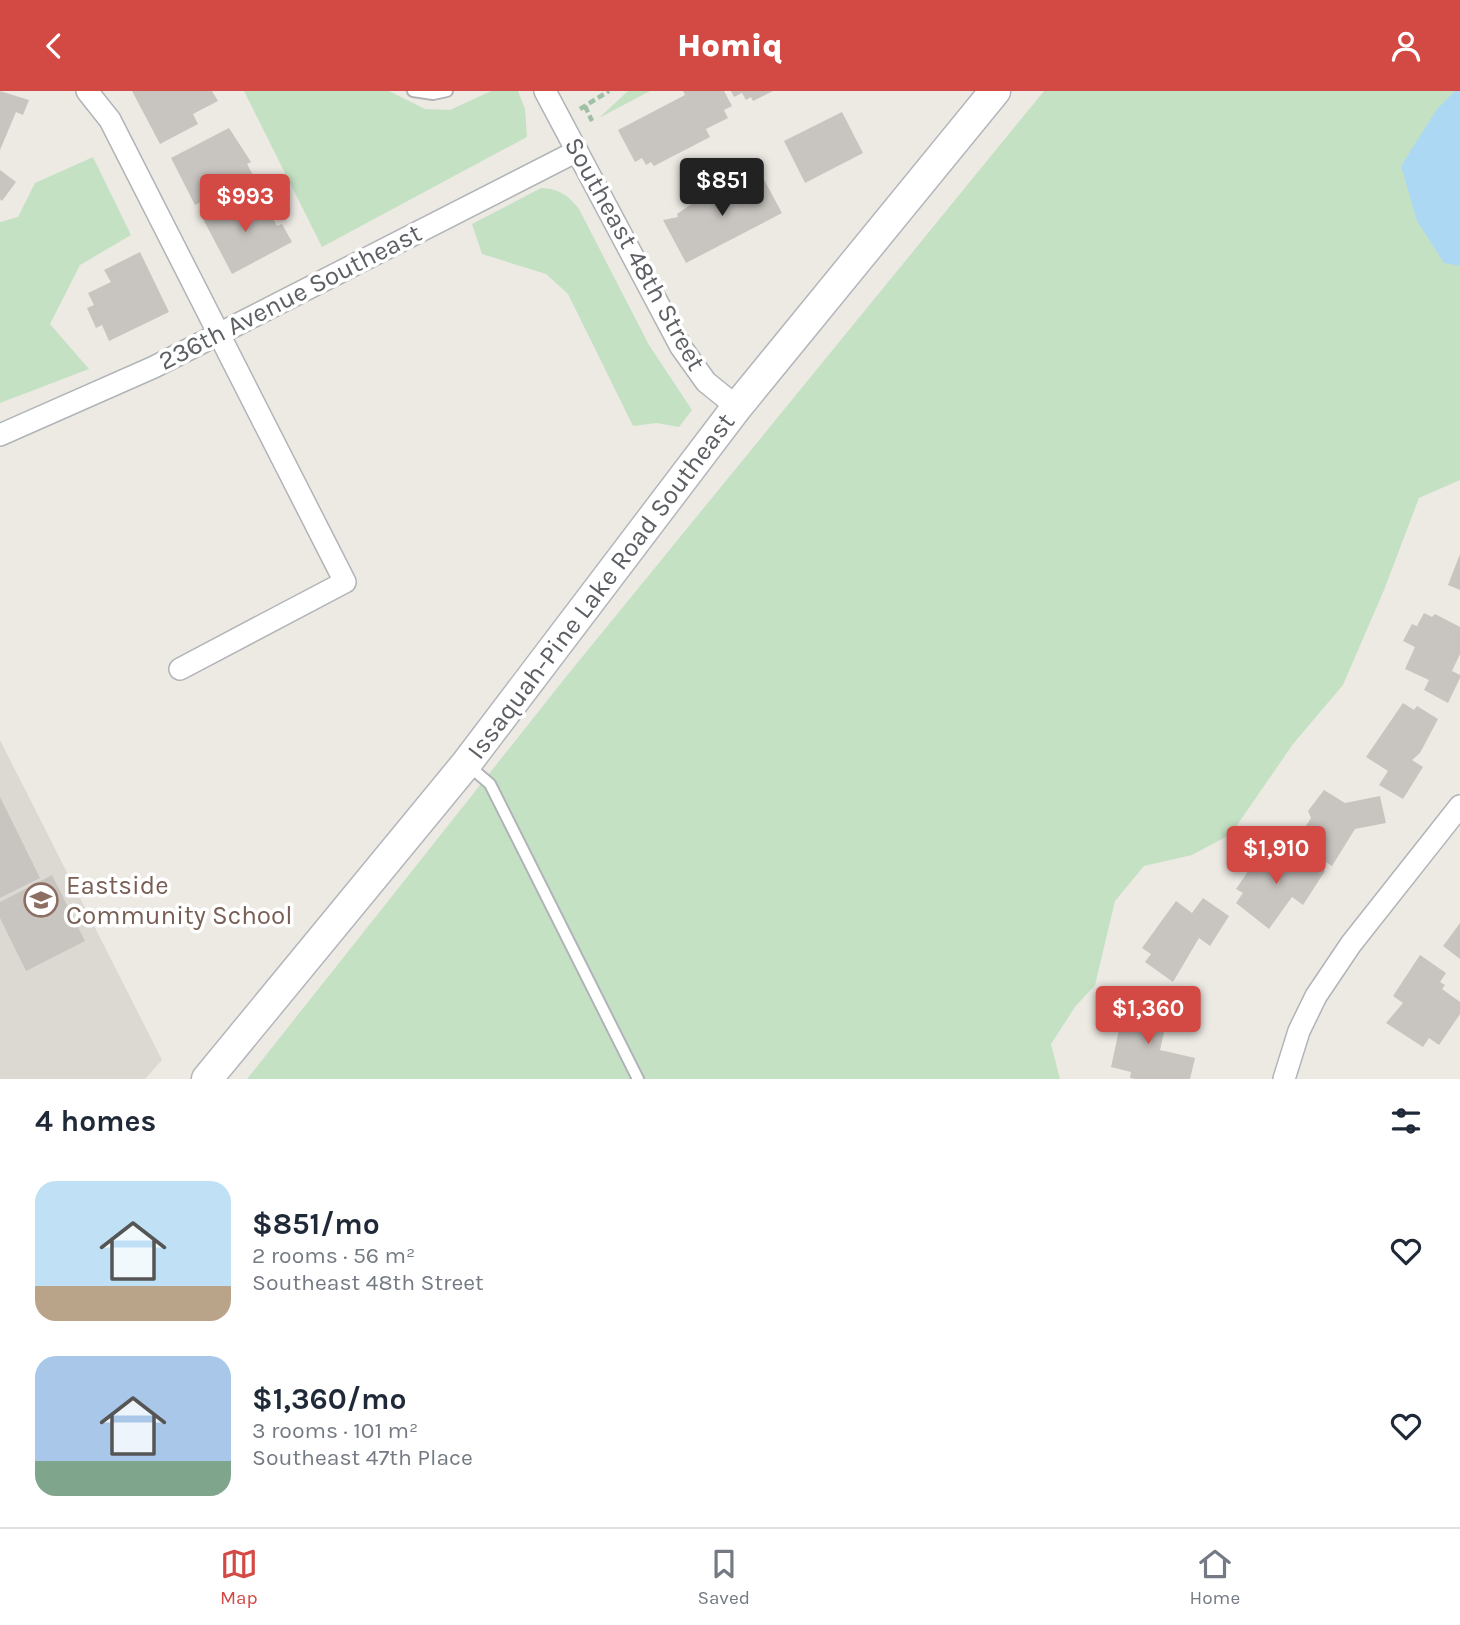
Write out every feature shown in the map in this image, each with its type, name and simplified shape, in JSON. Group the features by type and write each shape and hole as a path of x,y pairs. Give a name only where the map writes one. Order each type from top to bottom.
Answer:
{"main road":[{"name":"Issaquah-Pine Lake Road Southeast","path":"207,1079 466,764 737,407 995,91"}],"street":[{"path":"87,91 110,120 345,582 180,669"},
{"name":"Southeast 48th Street","path":"545,91 681,347 706,382 737,407"},
{"name":"236th Avenue Southeast","path":"0,435 153,367 577,151"},
{"path":"1284,1075 1316,996 1351,944 1460,806"}],"lane":[{"path":"413,91 433,94 447,91"},
{"path":"466,764 490,784 638,1079"}],"path":[{"path":"561,121 609,91"},
{"path":"585,106 592,121"}],"shaded area":[{"name":"Eastside Community School","path":"0,740 162,1060 145,1079 0,1079"}],"green space":[{"path":"244,91 389,91 425,109 450,110 491,91 518,91 525,109 527,137 322,247"},
{"path":"628,91 650,91 599,118"},
{"path":"1044,91 1460,91 1460,480 1419,498 1384,590 1343,685 1293,744 1231,834 1192,855 1144,866 1115,901 1095,985 1075,1007 1051,1044 1060,1079 247,1079 565,678"},
{"path":"93,157 131,235 80,265 50,324 89,369 0,403 0,222 18,217 35,183"},
{"path":"541,188 563,194 579,209 649,345 692,410 679,427 656,423 633,426 568,294 546,274 482,254 472,224"}],"water":[{"path":"1455,91 1460,91 1460,266 1444,263 1417,221 1401,166 1437,109"}],"building":[{"path":"0,91 29,100 23,115 16,112 0,150"},
{"path":"132,91 212,91 218,101 193,114 198,124 160,144"},
{"path":"683,91 724,91 732,106 724,110 728,118 706,129 710,137 654,166 651,162 646,165 642,158 635,162 618,130 685,95"},
{"path":"731,91 773,91 753,101 751,97 746,100 742,93 734,97"},
{"path":"842,112 863,153 805,183 784,141"},
{"path":"229,128 251,162 247,164 253,175 195,205 171,158"},
{"path":"0,170 16,182 2,201 0,199"},
{"path":"762,176 782,213 686,263 663,220 678,217 677,214 700,198 702,201 718,191 720,194 734,186 736,190 750,182 751,185"},
{"path":"262,198 277,226 282,224 292,242 232,274 202,217 235,200 240,210"},
{"path":"140,252 169,312 109,341 102,325 96,328 87,308 94,305 88,293 111,282 104,270"},
{"path":"1460,554 1460,590 1448,585"},
{"path":"1424,613 1432,617 1435,614 1460,627 1460,654 1452,671 1460,675 1460,678 1448,703 1424,690 1429,680 1405,669 1415,647 1403,641 1412,624 1417,626"},
{"path":"1403,703 1414,710 1417,706 1438,719 1420,753 1412,760 1423,767 1403,799 1379,785 1388,771 1366,757"},
{"path":"1324,790 1345,803 1380,796 1386,823 1355,829 1332,866 1301,846 1309,833 1304,829 1311,818 1308,811"},
{"path":"0,797 40,878 0,898"},
{"path":"1261,852 1275,861 1278,857 1292,867 1301,854 1325,871 1303,905 1292,897 1269,929 1236,903 1243,893 1236,889"},
{"path":"52,875 85,941 26,971 0,918 0,902"},
{"path":"1203,898 1229,916 1210,946 1199,938 1173,982 1145,962 1151,954 1142,948 1176,901 1192,913"},
{"path":"1460,923 1460,959 1443,946"},
{"path":"1420,955 1446,973 1440,982 1445,985 1442,989 1460,1002 1460,1014 1439,1045 1429,1038 1423,1047 1386,1023 1403,1003 1393,996"},
{"path":"1141,999 1163,1004 1160,1022 1166,1023 1160,1050 1195,1058 1190,1079 1136,1079 1130,1078 1131,1072 1111,1067 1124,1007 1138,1010"}],"place":[{"name":"Eastside Community School","path":"41,900"}]}
